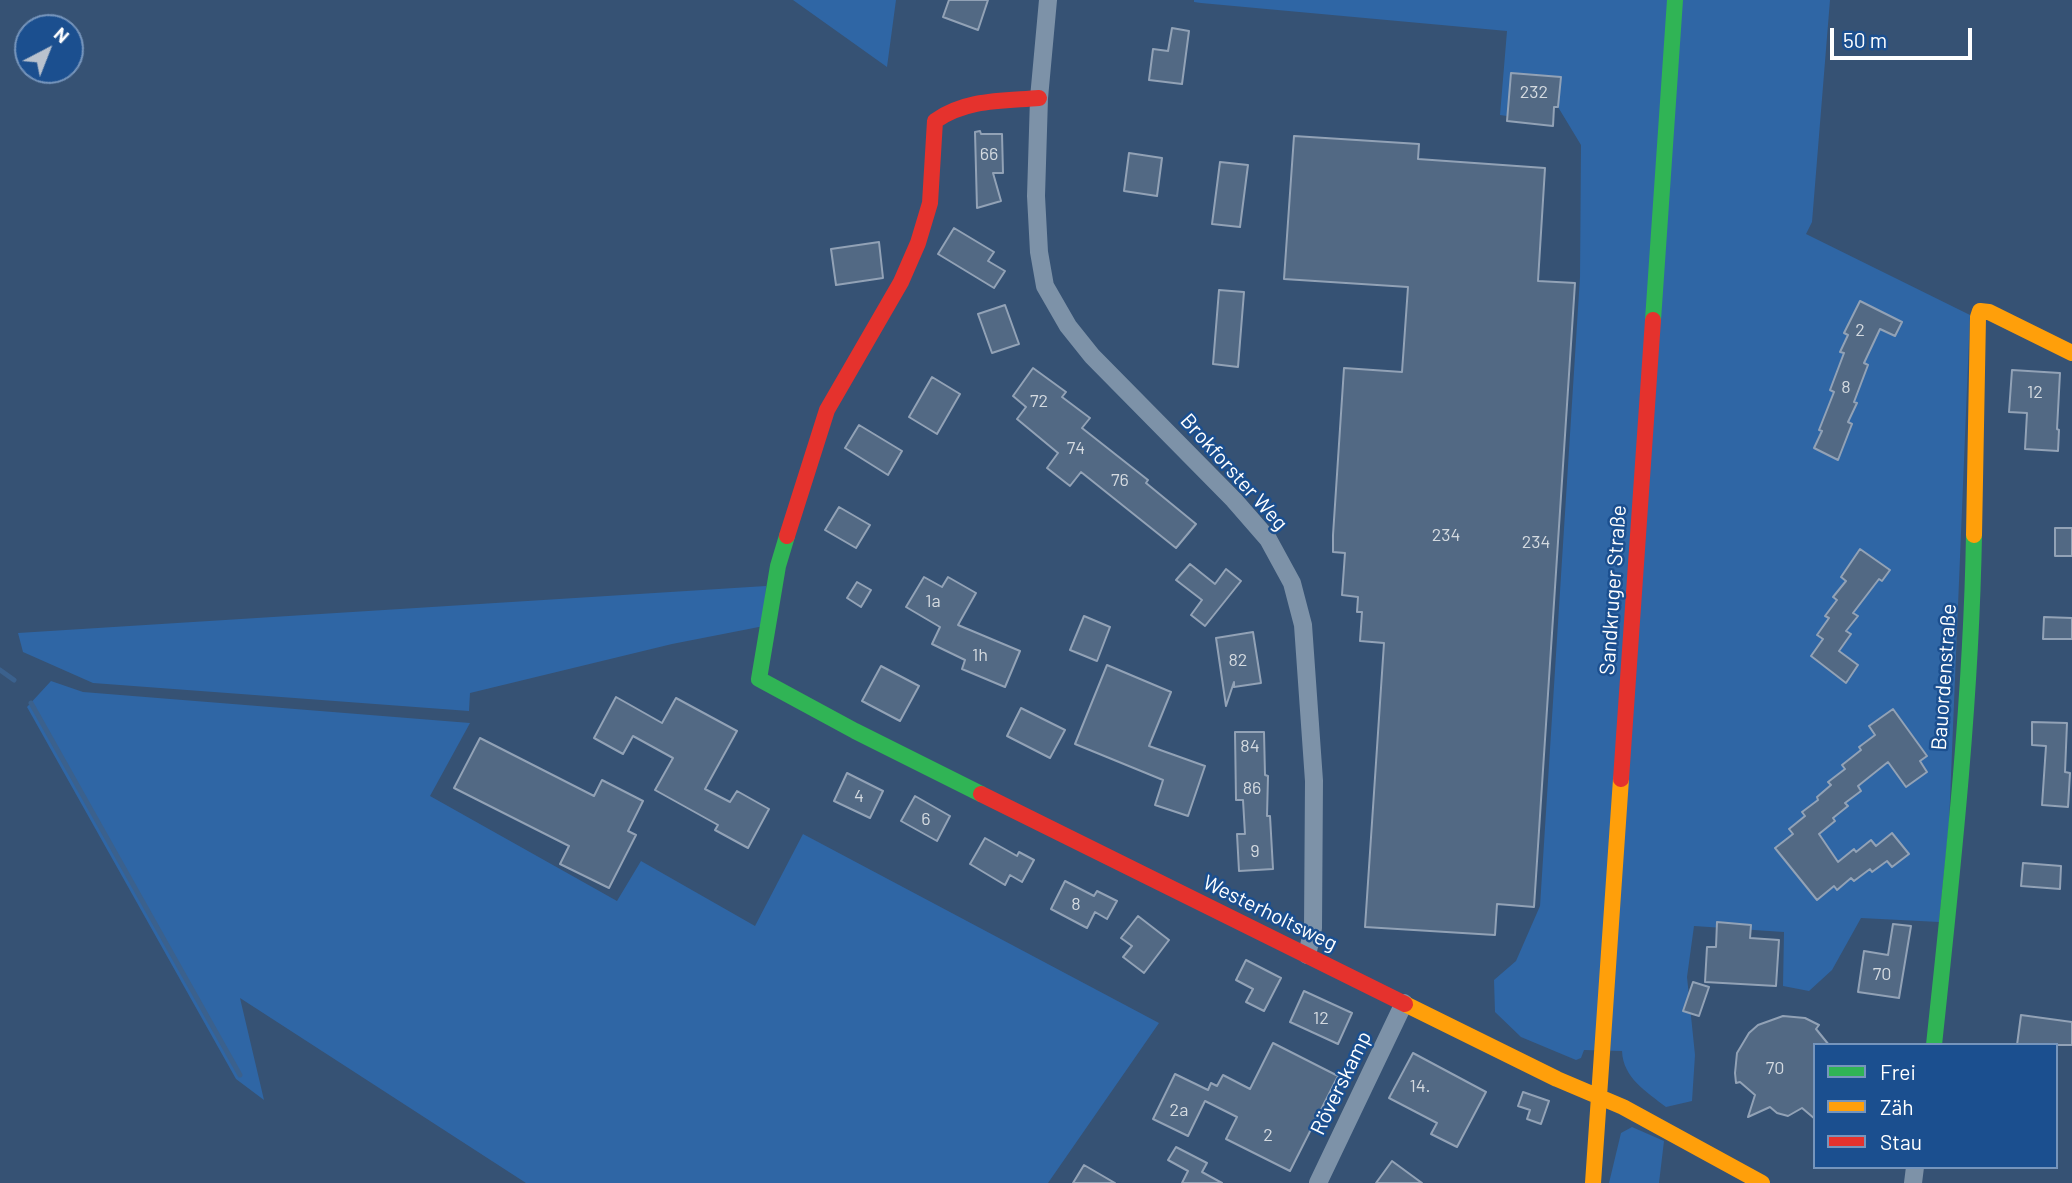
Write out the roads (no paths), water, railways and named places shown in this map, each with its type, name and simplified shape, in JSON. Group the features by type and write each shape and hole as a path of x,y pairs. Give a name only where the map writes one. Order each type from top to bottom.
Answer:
{"street":[{"name":"Brokforster Weg","path":"1048,0 1039,98 1036,197 1039,252 1045,286 1057,309 1092,356 1234,500 1268,539 1292,583 1303,625 1314,781 1313,928 1307,955"},
{"name":"Sandkruger Straße","path":"1594,1183 1675,0"},
{"name":"Westerholtsweg","path":"1039,98 968,105 943,114 935,121 930,204 922,230 901,282 827,410 778,566 762,652 760,679 855,731 1557,1079 1623,1107 1762,1183"},
{"name":"Bauordenstraße","path":"1934,1043 1958,812 1973,587 1980,311 1989,312 2072,353"},
{"name":"Röverskamp","path":"1318,1183 1404,1003"}],"waterway":[{"path":"0,670 14,680"},
{"path":"31,703 240,1075"}]}
